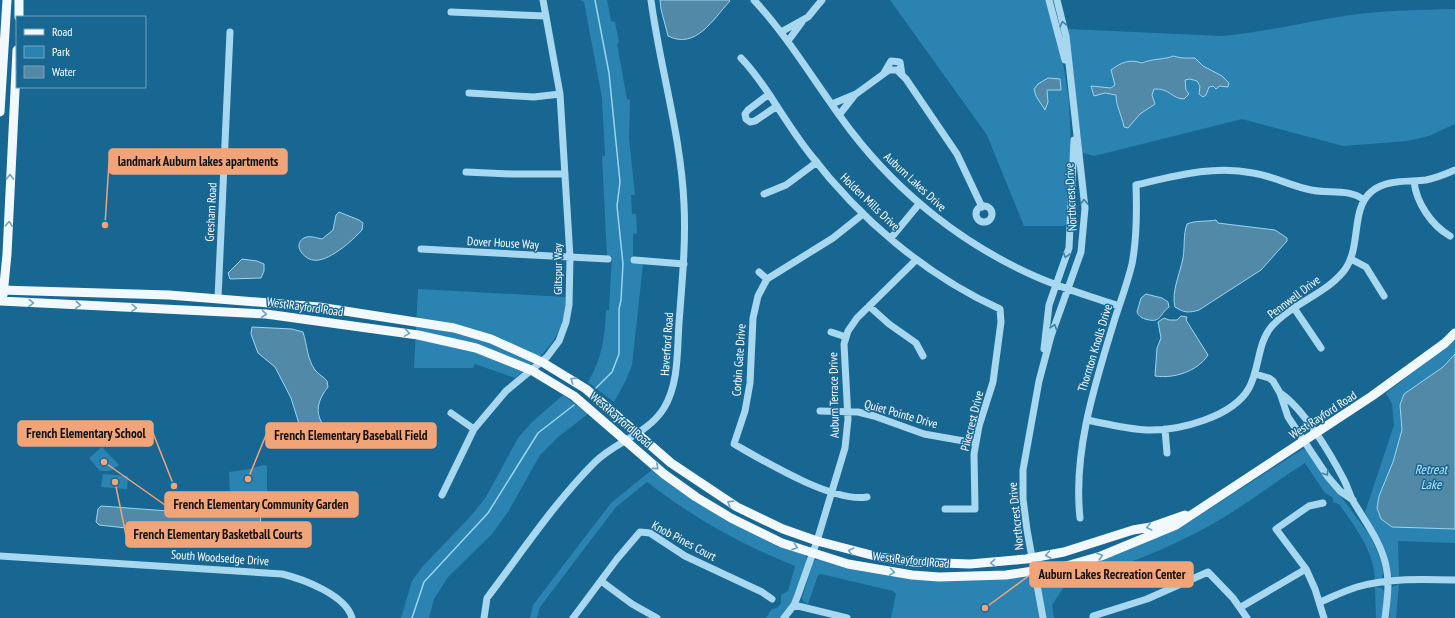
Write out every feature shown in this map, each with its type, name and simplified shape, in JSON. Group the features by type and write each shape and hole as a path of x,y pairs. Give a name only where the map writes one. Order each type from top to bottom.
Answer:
{"main road":[{"path":"0,112 7,0"},
{"path":"19,0 19,16"},
{"path":"0,303 16,66"},
{"name":"West Rayford Road","path":"2,290 218,298 319,307 454,328 491,339 542,362 586,389 671,463 737,507 783,529 858,553 914,562 970,564 1032,558 1098,542 1133,530 1151,527 1199,510"},
{"name":"West Rayford Road","path":"0,303 266,314 386,330 451,341 476,348 531,370 574,396 664,474 696,497 725,515 782,543 813,554 876,570 939,577 1006,575 1066,566 1108,554 1176,525 1372,396 1445,343 1455,333"},
{"path":"386,330 388,317"}],"street":[{"name":"Giltspur Way","path":"442,495 474,428 506,391 542,362 559,341 566,322 569,306 570,257 560,94 543,0"},
{"name":"Haverford Road","path":"484,618 487,598 574,483 596,460 637,433 663,409 674,383 684,264 684,204 680,165 651,0"},
{"name":"Auburn Lakes Drive","path":"754,0 788,41 839,115 869,153 919,204 970,242 1014,266 1068,289 1119,306"},
{"path":"788,41 795,28 813,13 822,0"},
{"name":"Northcrest Drive","path":"1049,0 1069,77"},
{"name":"Northcrest Drive","path":"1043,618 1023,499 1023,470 1043,365 1054,327 1081,252 1084,230 1084,200 1069,77 1066,36 1057,0"},
{"path":"451,12 546,16"},
{"path":"781,32 795,28"},
{"name":"Gresham Road","path":"218,298 230,32"},
{"name":"Holden Mills Drive","path":"741,58 753,70 817,162 842,194 916,260 984,302 1000,309"},
{"path":"832,104 846,101 884,73 889,70 897,70 957,154 982,207"},
{"path":"469,93 534,97 560,94"},
{"path":"769,94 748,110 745,114 746,119 750,122 756,121 777,106"},
{"path":"839,115 846,101"},
{"name":"Northcrest Drive","path":"1043,365 1046,318 1056,284 1067,256 1070,240 1075,118"},
{"path":"764,194 786,185 817,162"},
{"name":"Thornton Knolls Drive","path":"1080,518 1078,486 1087,420 1099,371 1128,280 1135,246 1137,211 1136,186 1188,173 1237,170 1269,176 1310,190 1359,195 1364,200"},
{"path":"1364,200 1377,187 1434,178 1455,170"},
{"path":"466,172 565,174"},
{"path":"1414,181 1417,197 1438,229 1450,236"},
{"name":"Pennwell Drive","path":"1087,420 1127,428 1165,429 1194,422 1230,409 1246,393 1255,374 1261,347 1269,329 1281,317 1340,275 1351,259 1355,247 1360,212 1364,200"},
{"path":"891,238 919,204"},
{"path":"759,272 767,279 833,238 863,214"},
{"name":"Dover House Way","path":"421,249 608,259"},
{"path":"1351,259 1366,267 1384,296"},
{"path":"634,260 684,264"},
{"name":"Auburn Terrace Drive","path":"784,618 794,605 813,554 845,448 847,411 844,344 846,338 857,318 916,260"},
{"name":"Corbin Gate Drive","path":"767,279 758,296 753,318 750,383 745,410 734,444 787,475 832,492"},
{"path":"869,306 889,324 916,343 924,356"},
{"path":"1294,308 1321,348"},
{"name":"Pikecrest Drive","path":"945,509 975,509 973,468 975,442 993,382 1001,322 1000,309"},
{"path":"831,332 846,338"},
{"path":"1255,374 1269,378 1280,393 1299,409 1344,479 1353,500 1366,521 1386,566 1387,582 1385,618"},
{"path":"1280,393 1288,417 1328,477 1340,492 1353,500"},
{"name":"Quiet Pointe Drive","path":"820,411 847,411 874,416 924,434 975,442"},
{"path":"451,414 474,428"},
{"path":"1165,429 1167,453"},
{"path":"832,492 854,498 867,497"},
{"path":"1323,503 1309,506 1276,529 1306,569 1320,602 1324,618"},
{"name":"Knob Pines Court","path":"573,618 636,535 640,532 645,532 685,556 762,592 772,599"},
{"name":"South Woodsedge Drive","path":"0,556 282,574 314,585 331,594 347,607 352,618"},
{"path":"1241,607 1306,569"},
{"path":"1093,617 1146,599 1208,572 1241,607 1247,618"},
{"path":"1320,602 1356,588 1387,582 1416,579 1455,580"},
{"path":"601,581 632,604 657,618"},
{"path":"794,605 847,618"}],"green space":[{"path":"580,0 607,0 611,21 615,22 619,42 617,44 627,99 630,100 629,139 635,195 631,195 632,214 636,214 637,233 633,234 633,263 643,264 632,365 614,402 588,382 597,365 604,338 606,310 609,310 612,256 607,256 602,156 605,156 602,98 584,2"},
{"path":"890,0 1046,0 1064,68 1069,101 1071,149 1082,149 1068,29 1222,36 1256,32 1358,14 1455,9 1455,124 1429,136 1407,141 1343,146 1242,119 1094,156 1083,153 1071,154 1068,222 1064,226 1024,226 987,135"},
{"path":"418,289 566,297 561,324 551,344 535,361 515,378 475,364 473,368 414,368"},
{"path":"1455,337 1455,543 1398,541 1399,578 1392,577 1385,551 1365,512 1394,425 1392,404 1386,393 1434,356"},
{"path":"563,395 588,414 558,437 540,455 508,512 492,534 448,577 434,599 429,618 401,618 412,581 423,566 470,517 486,497 518,438 532,422"},
{"path":"102,447 119,465 110,471 100,471 89,458"},
{"path":"1303,449 1306,450 1369,534 1382,564 1383,576 1381,580 1375,581 1372,560 1363,540 1339,504 1334,503 1332,497 1325,493 1305,463 1216,522 1180,541 1106,571 1067,582 1052,605 1054,618 1046,618 1039,579 1043,573 1116,554 1168,532 1192,520"},
{"path":"264,465 267,466 267,500 239,497 230,492 229,472"},
{"path":"653,469 806,556 807,562 792,603 781,618 766,618 772,609 777,608 781,603 781,595 788,591 795,566 755,549 700,519 647,482 616,507 540,607 537,618 530,618 533,605 611,503"},
{"path":"103,474 128,476 127,489 101,487"},
{"path":"819,559 876,573 1030,576 1033,581 1039,618 891,618 896,594 893,591 821,574 818,575 808,604 803,601 802,598 813,563 815,560"},
{"path":"1399,584 1396,618 1389,618 1392,587"},
{"path":"1375,587 1382,588 1385,593 1382,618 1376,618"}],"water":[{"path":"660,0 730,1 710,24 695,36 687,39 678,39 668,36"},
{"path":"1173,56 1195,58 1203,66 1222,76 1229,83 1228,87 1220,86 1216,89 1213,86 1209,87 1206,95 1203,97 1199,94 1200,86 1197,81 1190,79 1185,80 1186,90 1189,94 1184,99 1180,99 1164,90 1154,89 1152,95 1155,104 1140,114 1128,128 1124,127 1116,95 1105,93 1094,96 1091,86 1111,88 1115,85 1111,70 1119,65 1129,61 1142,63"},
{"path":"1048,78 1060,79 1061,90 1047,90 1048,102 1045,110 1036,96 1034,89 1038,84"},
{"path":"339,212 363,223 362,230 340,250 326,258 313,260 306,257 299,248 301,241 308,237 322,239 333,230 336,215"},
{"path":"1216,220 1218,223 1275,230 1287,238 1287,241 1261,270 1199,310 1189,312 1181,310 1175,307 1174,295 1183,258 1187,224"},
{"path":"242,259 257,261 264,264 264,271 261,278 230,279 228,273"},
{"path":"1146,294 1162,298 1168,302 1169,307 1160,318 1155,320 1145,319 1137,312 1141,298"},
{"path":"1181,316 1187,317 1186,320 1208,355 1204,361 1185,373 1162,377 1155,376 1157,348 1161,338 1158,322 1164,318 1169,320 1177,320"},
{"path":"252,327 292,329 303,332 312,366 327,381 328,387 318,406 320,419 325,431 306,431 300,427 291,398 275,367 258,353 251,334"},
{"name":"Retreat Lake","path":"1455,354 1455,529 1392,527 1381,519 1377,508 1379,496 1393,462 1402,430 1400,405 1404,394 1443,367"},
{"path":"206,503 257,507 261,512 259,543 255,546 149,540 135,529 99,525 96,522 98,509 101,506 182,512"}],"waterway":[{"path":"595,0 609,73 620,182 617,206 623,264 619,309 619,354 612,372 596,388"},
{"path":"412,618 424,582 488,513 538,433 574,405"}],"place":[{"name":"landmark Auburn lakes apartments","path":"105,225"},
{"name":"French Elementary Community Garden","path":"104,462"},
{"name":"French Elementary Baseball Field","path":"248,479"},
{"name":"French Elementary Basketball Courts","path":"115,482"},
{"name":"French Elementary School","path":"174,486"},
{"name":"Auburn Lakes Recreation Center","path":"985,608"}]}
